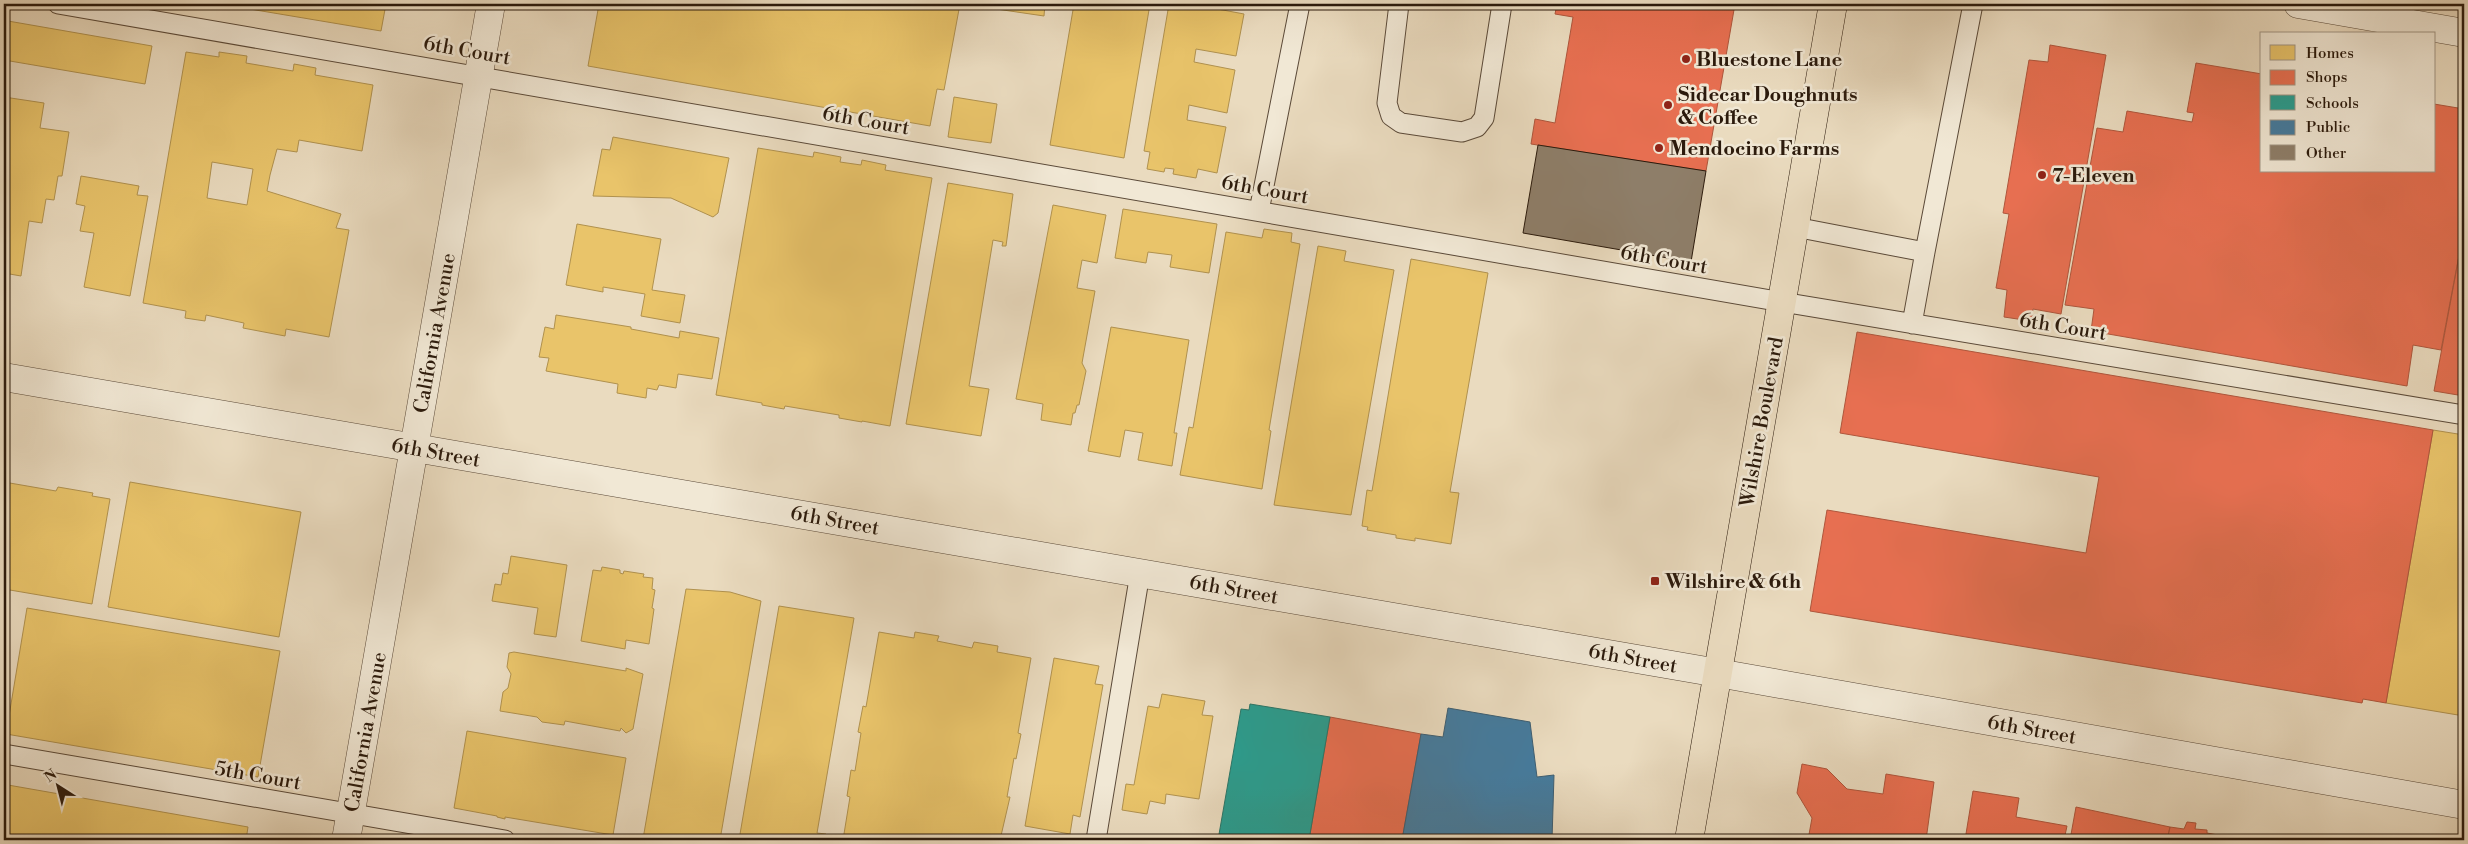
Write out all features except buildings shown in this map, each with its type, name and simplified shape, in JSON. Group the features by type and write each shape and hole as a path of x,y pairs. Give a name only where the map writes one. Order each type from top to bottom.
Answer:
{"main road":[{"name":"Wilshire Boulevard","path":"1689,840 1833,4"}],"street":[{"name":"California Avenue","path":"346,840 491,4"},
{"path":"2298,4 2464,33"},
{"name":"6th Street","path":"4,377 1718,673 2464,805"}],"lane":[{"name":"6th Court","path":"58,4 478,75 1782,302 2464,415"},
{"path":"1259,211 1300,4"},
{"path":"1399,4 1387,103 1391,116 1400,123 1462,132 1477,128 1484,118 1502,4"},
{"path":"1912,324 1973,4"},
{"path":"1795,228 1925,252"},
{"path":"1096,840 1140,573"},
{"name":"5th Court","path":"4,754 505,840"}],"place":[{"name":"Bluestone Lane","path":"1686,59"},
{"name":"Sidecar Doughnuts & Coffee","path":"1668,105"},
{"name":"Mendocino Farms","path":"1659,148"},
{"name":"7-Eleven","path":"2042,175"},
{"name":"Wilshire & 6th","path":"1655,581"}]}
